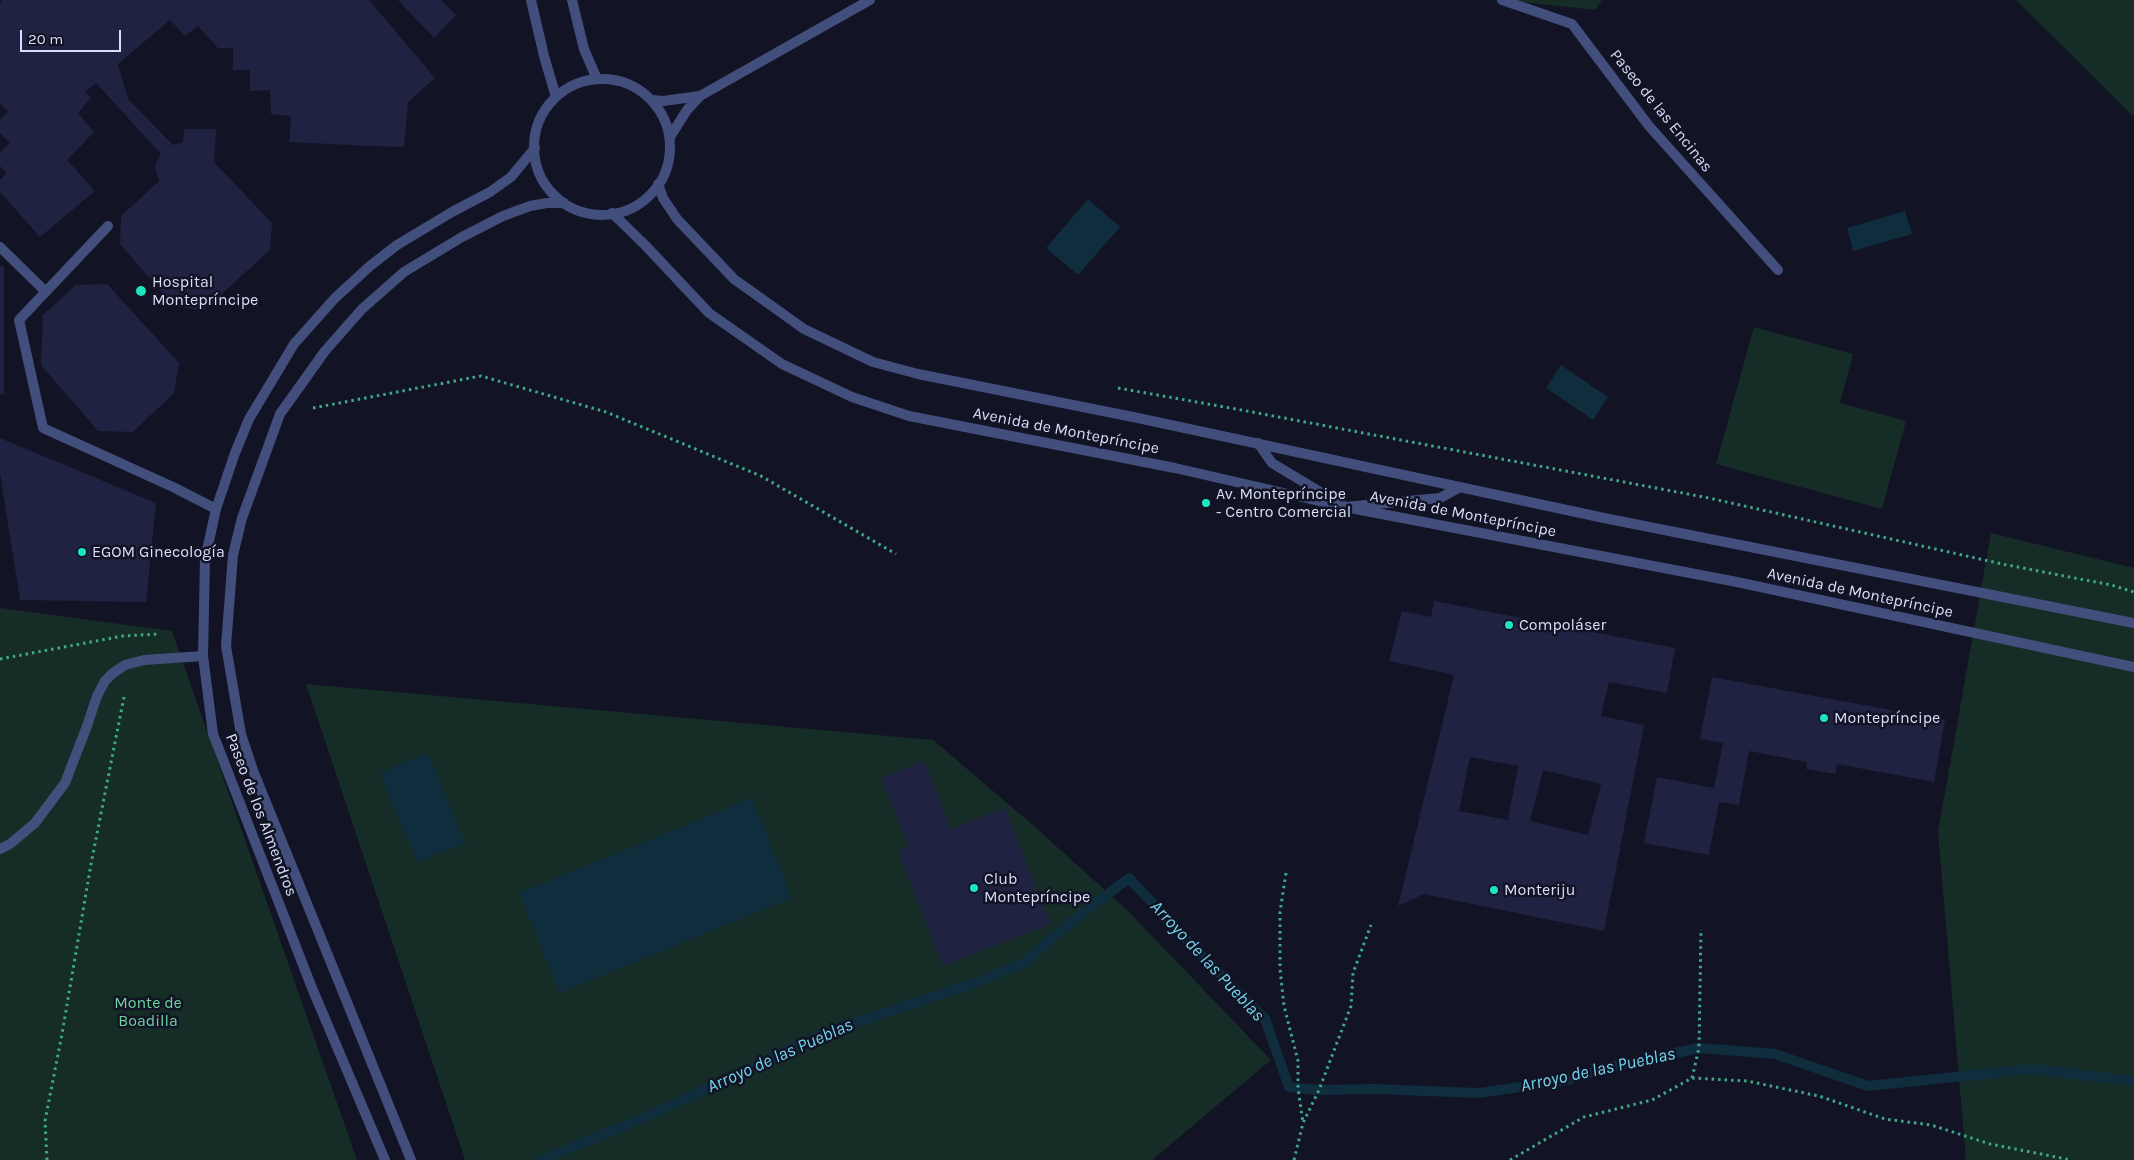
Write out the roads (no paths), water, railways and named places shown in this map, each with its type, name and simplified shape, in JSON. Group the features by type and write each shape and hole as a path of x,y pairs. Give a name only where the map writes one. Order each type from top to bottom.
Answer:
{"street":[{"path":"531,0 544,56 556,96"},
{"path":"572,0 584,49 597,79"},
{"path":"670,137 687,110 700,96 870,0"},
{"name":"Paseo de las Encinas","path":"1502,0 1572,24 1649,126 1778,270"},
{"path":"597,79 627,83 640,90 652,100 663,117 670,137 670,154 666,170 658,184 638,204 625,210 595,214 579,210 564,203 554,194 539,173 534,148 540,120 556,96 582,82 597,79"},
{"path":"652,100 663,101 700,96"},
{"name":"Paseo de los Almendros","path":"385,1160 312,988 213,734 203,656 205,559 216,509 249,419 294,344 335,298 370,266 397,245 490,192 511,177 534,148"},
{"name":"Avenida de Montepríncipe","path":"658,184 663,198 677,219 734,279 804,329 873,362 918,374 1258,443 1604,518 2134,623"},
{"name":"Paseo de los Almendros","path":"411,1160 254,773 241,734 226,646 233,555 242,518 280,414 324,351 362,310 404,272 462,236 503,216 538,204 564,203"},
{"name":"Avenida de Montepríncipe","path":"612,213 709,313 782,364 852,397 909,416 1176,468 1345,507 1737,582 2134,667"},
{"path":"108,226 19,320 43,428 173,487 216,509"},
{"path":"0,247 46,292"},
{"path":"1258,443 1272,463 1345,507 1440,498 1460,487"},
{"path":"0,849 10,844 35,823 65,782 88,726 97,696 105,681 125,665 144,660 203,656"}],"water":[{"path":"1088,199 1120,227 1078,275 1046,248"},
{"path":"1905,211 1912,234 1853,251 1847,228"},
{"path":"1561,365 1608,397 1593,420 1546,388"},
{"path":"428,753 465,843 417,862 380,773"},
{"path":"752,798 792,898 559,993 519,893"}],"waterway":[{"name":"Arroyo de las Pueblas","path":"541,1160 648,1116 824,1033 981,981 1025,962 1076,918 1129,878 1198,952 1265,1019 1289,1087 1319,1090 1373,1089 1479,1093 1567,1080 1609,1067 1699,1048 1775,1054 1868,1086 2031,1069 2134,1081"}],"place":[{"name":"Hospital Montepríncipe","path":"141,291"},
{"name":"Av. Montepríncipe - Centro Comercial","path":"1206,503"},
{"name":"EGOM Ginecología","path":"82,552"},
{"name":"Compoláser","path":"1509,625"},
{"name":"Montepríncipe","path":"1824,718"},
{"name":"Club Montepríncipe","path":"974,888"},
{"name":"Monteriju","path":"1494,890"}],"park label":[{"name":"Monte de Boadilla","path":"148,1012"}]}
